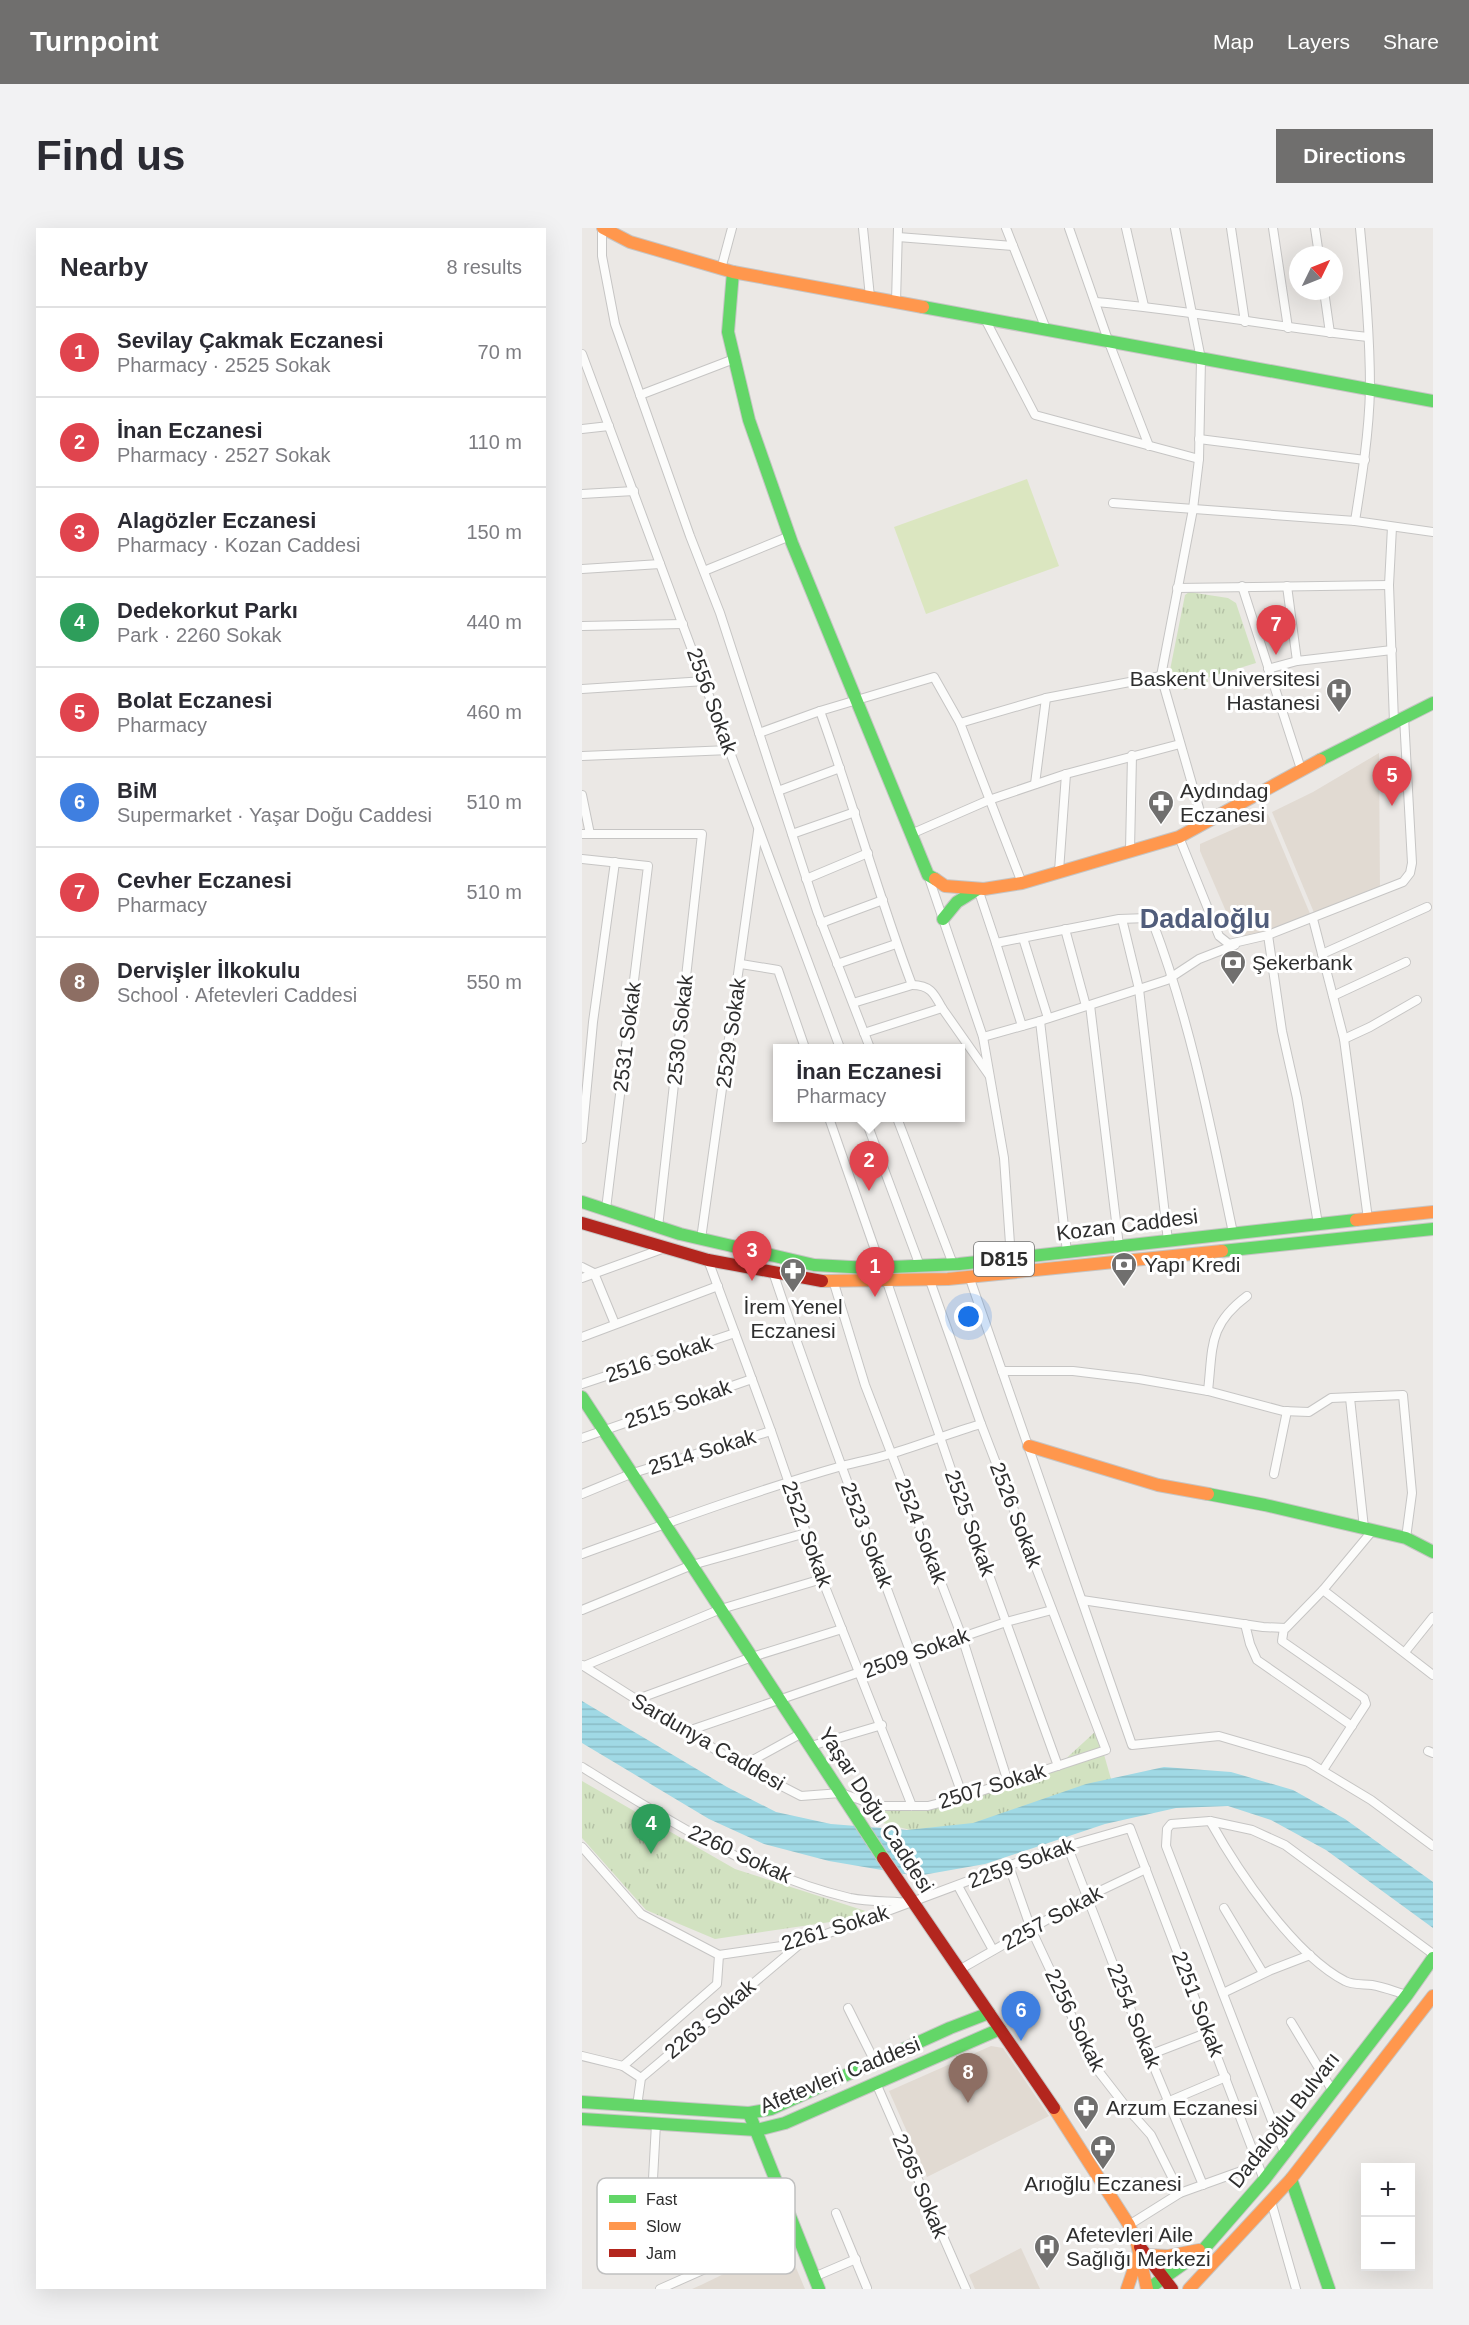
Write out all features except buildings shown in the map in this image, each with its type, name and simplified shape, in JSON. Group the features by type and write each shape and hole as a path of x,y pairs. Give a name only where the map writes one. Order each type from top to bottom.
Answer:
{"main road":[{"path":"602,228 630,242 727,270 1433,400"},
{"path":"727,270 728,332 734,359 749,420 790,536 928,875 945,886 978,889 1022,883 1179,837 1300,769 1433,703"},
{"path":"943,919 957,902 978,889"},
{"name":"Kozan Caddesi","path":"582,1202 701,1239 814,1265 929,1278 969,1276 1433,1229"},
{"name":"Kozan Caddesi","path":"582,1223 708,1260 821,1281 920,1266 1433,1212"},
{"name":"Yaşar Doğu Caddesi","path":"582,1396 913,1903 1062,2120 1129,2225 1141,2251"},
{"path":"1029,1446 1158,1485 1265,1505 1406,1538 1433,1552"},
{"name":"Dadaloğlu Bulvarı","path":"1148,2289 1203,2250 1264,2180 1407,1995 1433,1956"},
{"name":"Dadaloğlu Bulvarı","path":"1188,2289 1291,2179 1433,1996"},
{"name":"Afetevleri Caddesi","path":"582,2102 749,2113 771,2109 950,2028 989,2013"},
{"name":"Afetevleri Caddesi","path":"582,2119 757,2130 785,2123 1000,2029"},
{"path":"749,2113 775,2178"},
{"path":"1291,2179 1329,2289"},
{"path":"795,2229 819,2289"},
{"path":"1141,2251 1168,2256 1203,2250"},
{"path":"1141,2251 1172,2289"},
{"path":"1127,2289 1141,2251"},
{"path":"1141,2251 1148,2289"}],"street":[{"path":"602,228 602,256 615,324 720,613 821,923 868,1044"},
{"path":"727,270 732,228"},
{"path":"863,228 870,297"},
{"path":"1006,228 1046,329"},
{"path":"1069,228 1108,340 1149,446"},
{"path":"1126,228 1144,306"},
{"path":"1175,228 1201,359 1199,459 1193,509 1161,676 1203,822"},
{"path":"1232,228 1245,322"},
{"path":"1273,228 1288,328"},
{"path":"1315,228 1318,246"},
{"path":"1355,521 1365,460 1370,389 1360,228"},
{"path":"896,302 898,233 1013,246"},
{"path":"1325,300 1329,333"},
{"path":"1096,302 1144,306 1288,328 1368,337"},
{"path":"984,317 1035,415 1199,459"},
{"name":"2556 Sokak","path":"582,354 584,365 634,491 839,1044"},
{"path":"640,395 734,359"},
{"path":"582,429 609,426"},
{"path":"1199,438 1365,460"},
{"path":"582,494 634,491"},
{"path":"1113,503 1355,521 1433,532"},
{"path":"983,1037 1167,980 1199,959 1235,944 1313,919 1403,882 1410,873 1412,862 1392,650 1389,585 1392,527"},
{"path":"704,571 790,536"},
{"path":"582,569 660,564"},
{"path":"1177,588 1389,585"},
{"path":"1242,586 1300,769"},
{"path":"1287,586 1297,661"},
{"path":"582,626 683,624"},
{"path":"1268,669 1297,661 1392,650"},
{"path":"960,723 1046,698 1161,676"},
{"path":"759,733 820,711 934,677 960,723 1022,883"},
{"path":"582,689 705,681"},
{"path":"1035,784 1046,698"},
{"path":"820,711 855,812 896,944 912,985"},
{"path":"911,834 989,800 1035,784 1132,755 1180,744"},
{"path":"582,756 730,750"},
{"path":"1130,850 1132,755"},
{"path":"778,791 840,768"},
{"path":"1059,871 1066,774"},
{"path":"582,795 586,834"},
{"path":"792,834 855,812"},
{"name":"2529 Sokak","path":"701,1239 759,828"},
{"name":"2530 Sokak","path":"586,834 702,834 658,1227"},
{"path":"1179,837 1219,936 1229,944 1235,944"},
{"path":"807,879 868,853"},
{"path":"582,859 615,862 593,1022 582,1139"},
{"name":"2531 Sokak","path":"606,1209 648,866 615,862"},
{"path":"928,875 983,1037 1004,1158 1011,1258"},
{"path":"978,889 1022,1026"},
{"path":"821,923 883,900"},
{"path":"1322,954 1427,907"},
{"path":"996,943 1122,919 1148,918 1153,923 1173,974 1211,1126 1233,1233"},
{"path":"1122,919 1139,989 1168,1241"},
{"path":"1313,919 1344,1039 1368,1219"},
{"path":"1065,929 1088,1006 1119,1246"},
{"path":"1268,935 1282,1031 1297,1098 1318,1224"},
{"path":"1023,938 1044,1019 1067,1252"},
{"path":"837,964 896,944"},
{"path":"1333,996 1406,962"},
{"path":"741,964 778,970 804,1044"},
{"path":"852,1004 912,985 925,985 933,991 942,1008 991,1079"},
{"path":"1344,1039 1418,1000"},
{"path":"864,1033 942,1008"},
{"name":"2525 Sokak","path":"830,1122 939,1436 1058,1766"},
{"path":"866,1122 920,1266"},
{"path":"899,1122 952,1264"},
{"path":"582,1278 665,1247"},
{"name":"2522 Sokak","path":"708,1260 822,1579 882,1725 912,1806"},
{"path":"582,1267 594,1273 615,1324"},
{"name":"2523 Sokak","path":"773,1272 841,1466 913,1654 963,1797"},
{"path":"969,1276 1132,1745 1219,1736 1308,1762 1371,1800 1433,1846"},
{"name":"2526 Sokak","path":"929,1278 981,1424 1106,1750"},
{"name":"2524 Sokak","path":"833,1280 865,1385 962,1637 1008,1782"},
{"path":"582,1337 717,1286"},
{"path":"1208,1391 1214,1339 1219,1324 1230,1309 1248,1296"},
{"name":"2516 Sokak","path":"582,1384 735,1334"},
{"path":"1002,1371 1073,1371 1208,1391 1287,1411 1309,1412 1331,1398 1403,1395 1412,1493 1406,1538"},
{"name":"2515 Sokak","path":"582,1438 752,1379"},
{"path":"1323,1770 1366,1704 1365,1698 1282,1641 1284,1628 1323,1590 1369,1529 1350,1398"},
{"path":"1274,1474 1287,1411"},
{"path":"582,1554 788,1483 841,1466 891,1454 939,1436 981,1424"},
{"name":"2514 Sokak","path":"582,1494 633,1473 771,1431"},
{"path":"582,1610 692,1565 806,1533"},
{"path":"583,1666 721,1609 822,1579"},
{"path":"1323,1590 1433,1675"},
{"path":"1082,1600 1284,1628"},
{"name":"2509 Sokak","path":"685,1732 1006,1622 1052,1610"},
{"path":"1405,1652 1433,1617"},
{"path":"1245,1624 1257,1660 1352,1726"},
{"path":"635,1700 752,1657 842,1629"},
{"name":"Sardunya Caddesi","path":"583,1666 742,1766 801,1796 841,1793"},
{"path":"811,1746 882,1725"},
{"path":"742,1766 802,1733"},
{"name":"2507 Sokak","path":"841,1793 878,1806 928,1806 963,1797 1106,1750"},
{"name":"2260 Sokak","path":"582,1767 656,1813 741,1859 851,1898 913,1903"},
{"path":"1210,1821 1232,1860 1259,1897 1324,1968 1347,1983 1373,1985 1407,1995"},
{"path":"1284,2152 1166,1846 1167,1829 1172,1824 1210,1821 1252,1830 1285,1845 1433,1956"},
{"name":"2259 Sokak","path":"913,1903 1067,1845 1130,1828"},
{"name":"2251 Sokak","path":"1130,1828 1264,2180"},
{"name":"2254 Sokak","path":"1067,1845 1149,2055 1203,2185"},
{"path":"582,1847 641,1914 719,1955 717,1984 623,2066"},
{"name":"2256 Sokak","path":"1009,1866 1031,1929 1096,2068 1152,2135 1180,2193"},
{"name":"2257 Sokak","path":"959,1970 1087,1897 1146,1869"},
{"path":"958,1886 993,1950"},
{"name":"2261 Sokak","path":"719,1955 802,1943 913,1903"},
{"path":"1224,1908 1263,1973"},
{"name":"2263 Sokak","path":"641,2078 802,1943"},
{"path":"1223,1994 1263,1973 1310,1955"},
{"path":"848,2008 875,2062"},
{"path":"1291,2022 1332,2090"},
{"path":"1149,2055 1209,2032"},
{"path":"582,2056 623,2066 641,2078 637,2106"},
{"path":"1134,2116 1226,2077"},
{"name":"2265 Sokak","path":"876,2083 966,2289"},
{"path":"653,2178 656,2124"},
{"path":"1129,2225 1180,2193 1258,2165"},
{"path":"1271,2202 1296,2289"},
{"path":"836,2213 867,2288"},
{"path":"814,2277 856,2259"},
{"path":"660,2289 694,2274"}],"shaded area":[{"path":"1379,753 1380,894 1315,915 1272,812 1313,792"},
{"path":"1268,814 1311,916 1243,942 1237,937 1200,851 1200,844"},
{"path":"991,2046 1003,2048 1049,2116 927,2177 889,2091"},
{"path":"1021,2248 1040,2289 975,2289 969,2275"},
{"path":"795,2265 805,2289 692,2289 724,2274 795,2274"}],"green space":[{"path":"1027,479 1059,566 926,614 894,527"},
{"path":"1189,592 1228,598 1236,603 1256,663 1207,678 1208,682 1184,690 1182,681 1173,683 1170,670 1185,595"},
{"path":"1097,1730 1113,1786 1004,1821 926,1834 875,1821 865,1807 922,1806 1058,1766"},
{"path":"582,1781 735,1869 878,1915 715,1939 646,1910 582,1838"}],"water":[{"path":"582,1701 727,1787 776,1812 831,1824 907,1830 973,1823 1086,1784 1164,1767 1231,1772 1293,1790 1345,1819 1433,1882 1433,1928 1326,1850 1271,1820 1228,1806 1176,1808 1105,1824 985,1864 917,1876 829,1861 764,1844 709,1819 582,1743"}],"traffic: fast":[{"path":"733,272 728,332 749,420 792,543 928,875 935,879"},
{"path":"923,307 1433,401"},
{"path":"1320,760 1433,703"},
{"path":"943,919 957,902 978,889"},
{"path":"582,1202 680,1234 814,1265 869,1268 959,1264 1356,1220"},
{"path":"1222,1251 1433,1229"},
{"path":"582,1397 883,1858"},
{"path":"1208,1494 1406,1538 1433,1552"},
{"path":"1148,2289 1203,2250 1264,2180 1433,1958"},
{"path":"582,2102 749,2113 771,2109 950,2028 989,2013"},
{"path":"582,2119 757,2130 785,2123 1000,2029"},
{"path":"749,2113 775,2178"},
{"path":"1291,2179 1329,2289"},
{"path":"795,2229 819,2289"}],"traffic: slow":[{"path":"603,228 630,242 733,272 923,307"},
{"path":"935,879 945,886 984,889 1022,883 1179,837 1320,760"},
{"path":"1356,1220 1433,1212"},
{"path":"822,1281 948,1279 1222,1251"},
{"path":"1029,1446 1158,1485 1208,1494"},
{"path":"1189,2289 1291,2179 1433,1996"},
{"path":"1054,2108 1129,2225 1137,2244 1147,2289"},
{"path":"1147,2255 1168,2256 1199,2250"},
{"path":"1127,2289 1139,2254"}],"traffic: jam":[{"path":"582,1223 708,1260 822,1281"},
{"path":"883,1858 1054,2108"},
{"path":"1140,2247 1172,2289"}],"place":[{"name":"Cevher Eczanesi","path":"1276,655"},
{"name":"Baskent Universitesi Hastanesi","path":"1339,714"},
{"name":"Bolat Eczanesi","path":"1392,806"},
{"name":"Aydındag Eczanesi","path":"1161,826"},
{"name":"Şekerbank","path":"1233,986"},
{"name":"İnan Eczanesi","path":"869,1191"},
{"name":"Alagözler Eczanesi","path":"752,1281"},
{"name":"Yapı Kredi","path":"1124,1288"},
{"name":"İrem Yenel Eczanesi","path":"793,1294"},
{"name":"Sevilay Çakmak Eczanesi","path":"875,1297"},
{"name":"Dedekorkut Parkı","path":"651,1854"},
{"name":"BiM","path":"1021,2041"},
{"name":"Dervişler İlkokulu","path":"968,2103"},
{"name":"Arzum Eczanesi","path":"1086,2131"},
{"name":"Arıoğlu Eczanesi","path":"1103,2171"},
{"name":"Afetevleri Aile Sağlığı Merkezi","path":"1047,2270"}],"district":[{"name":"Dadaloğlu","path":"1205,919"}]}
